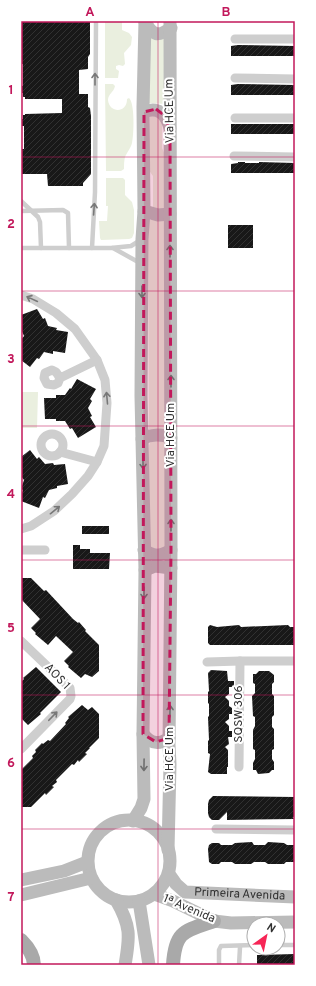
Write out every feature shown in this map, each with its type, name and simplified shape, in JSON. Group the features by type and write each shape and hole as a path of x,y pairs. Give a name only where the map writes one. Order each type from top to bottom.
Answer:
{"main road":[{"path":"145,22 151,31 157,34 164,32 170,24"},
{"path":"133,821 141,808 144,799 143,734 145,570 141,396 142,239 144,211 143,59 145,22"},
{"name":"Via HCE Um","path":"168,874 170,859 168,850 171,568 170,24"},
{"path":"144,112 156,109 160,111 165,116 170,131"},
{"path":"144,211 158,215 170,214"},
{"path":"142,439 150,435 166,436 171,438"},
{"path":"144,550 158,556 171,550"},
{"path":"145,570 155,566 171,568"},
{"path":"143,734 150,741 156,742 165,741 169,738"},
{"name":"Via HCE Um","path":"87,862 88,853 98,836 105,828 115,823 133,821 145,824 154,829 161,836 168,850"},
{"path":"21,880 64,871 87,862 91,878 106,895 116,900 126,902 139,901 154,894 168,874"},
{"name":"Primeira Avenida","path":"168,874 185,892 295,897"},
{"path":"21,895 91,878"},
{"name":"1ª Avenida","path":"154,894 173,901 214,921 246,923"},
{"path":"116,900 124,914 129,928 128,950 125,965"},
{"path":"139,901 149,965"},
{"path":"173,965 174,952 177,940 180,936 189,929 214,921"},
{"path":"21,940 29,948 34,965"}],"street":[{"path":"235,39 295,39"},
{"path":"235,78 295,79"},
{"path":"234,118 295,118"},
{"path":"234,156 295,157"},
{"path":"21,295 33,299 56,312 75,329 97,360 105,380 108,403 104,446 97,462 76,490 54,511 31,526 21,529"},
{"path":"60,378 97,360"},
{"path":"60,452 97,462"},
{"path":"21,550 45,550"},
{"name":"AOS 1","path":"21,641 70,688 71,692 70,699 21,749"},
{"name":"SQSW 306","path":"239,767 240,661"},
{"path":"207,662 295,661"},
{"path":"216,829 295,830"}],"lane":[{"path":"92,248 95,192 96,21"},
{"path":"21,201 32,211 40,222 41,248"},
{"path":"21,211 66,211 68,213 69,248"},
{"path":"21,248 111,248 131,246 142,239"},
{"path":"111,248 142,264"},
{"path":"219,965 219,948 222,946 246,946"},
{"path":"239,965 240,946"}],"highlighted area":[{"path":"156,109 165,116 170,131 171,550 169,738 156,742 143,734 144,112"}],"green space":[{"path":"105,21 122,21 122,30 129,33 132,37 131,45 124,53 125,64 123,66 116,66 116,69 119,71 118,78 105,78"},
{"path":"166,37 166,104 148,103 148,38"},
{"path":"105,84 113,84 115,86 108,98 111,107 118,110 121,109 124,107 127,99 129,98 132,106 134,127 132,143 125,157 124,169 121,171 106,171"},
{"path":"150,116 162,117 162,148 166,157 166,206 163,210 153,207 153,176 148,169"},
{"path":"106,178 123,178 125,180 125,195 132,202 134,210 134,233 132,238 101,240 100,238 99,221 107,221 108,206 106,206"},
{"path":"148,220 166,220 166,429 149,429"},
{"path":"21,392 38,392 37,428 21,428"},
{"path":"151,440 165,442 167,544 164,549 152,548 149,543 149,446"}],"building":[{"path":"21,21 90,21 90,54 88,57 88,69 79,70 79,94 88,94 88,107 90,108 91,116 91,174 83,183 83,186 48,186 47,174 21,174 21,149 24,149 24,126 21,126 21,119 23,119 23,115 62,113 62,99 25,99 25,97 23,97 23,93 21,93 21,86 23,86 23,64 21,64"},
{"path":"231,46 295,46 295,56 231,56"},
{"path":"231,85 295,85 295,95 231,95"},
{"path":"231,124 295,124 295,134 231,134"},
{"path":"238,162 295,163 295,173 231,173 231,164"},
{"path":"228,225 253,225 253,248 228,248"},
{"path":"37,309 43,319 45,318 48,326 57,328 56,330 68,332 65,353 53,351 53,354 44,352 30,367 21,360 21,340 24,336 21,329 21,315"},
{"path":"77,379 96,389 90,399 92,401 88,408 92,416 90,417 96,427 78,438 72,428 70,429 65,421 45,419 44,398 56,398 56,395 65,395"},
{"path":"30,450 37,459 39,457 45,464 65,464 68,484 57,486 57,488 49,490 45,498 43,497 39,508 21,501 23,490 21,489 24,480 21,476 21,457"},
{"path":"82,526 109,526 109,534 82,534"},
{"path":"73,545 80,545 80,549 90,549 90,553 110,553 109,569 73,569"},
{"path":"21,578 31,578 44,591 46,590 73,619 78,623 79,622 86,630 85,631 99,645 99,671 92,677 85,674 81,678 68,667 69,666 64,661 73,652 56,636 48,645 35,634 36,633 31,628 40,619 21,599"},
{"path":"210,625 217,627 239,625 241,627 288,625 290,627 295,627 295,645 210,645 208,643 208,627"},
{"path":"36,667 61,692 40,713 41,714 28,725 21,718 21,682 24,679 23,678"},
{"path":"211,670 227,671 228,681 234,681 234,687 229,687 229,694 225,697 229,701 229,706 232,708 232,714 229,714 229,719 225,722 229,726 229,731 232,731 232,737 228,737 229,744 225,747 228,750 227,774 211,774 208,772 210,754 208,753 208,673"},
{"path":"259,671 269,671 274,675 274,682 272,684 272,694 274,696 274,715 272,717 272,727 274,729 274,749 272,750 272,759 274,762 274,770 269,773 258,774 256,770 253,770 253,763 255,759 255,750 253,749 253,730 255,726 255,717 253,716 252,696 255,693 253,674 256,674"},
{"path":"82,705 88,710 92,707 99,714 99,738 89,748 85,753 87,754 79,762 78,760 74,765 72,764 56,780 57,782 52,786 54,787 46,795 45,793 31,807 21,807 21,770 33,758 32,756 36,752 35,750 42,743 43,744 48,740 50,741 66,724 65,723 69,718 68,717"},
{"path":"213,796 295,797 295,817 293,817 294,819 227,820 227,812 219,820 212,820 208,813 208,804 209,800"},
{"path":"252,842 254,845 265,845 268,842 295,845 295,862 286,862 284,864 254,862 251,864 235,864 232,862 221,862 219,864 212,864 209,862 208,849 209,845 212,843 232,845 235,843"},
{"path":"286,954 295,954 295,965 257,965 257,956 286,956"}]}
